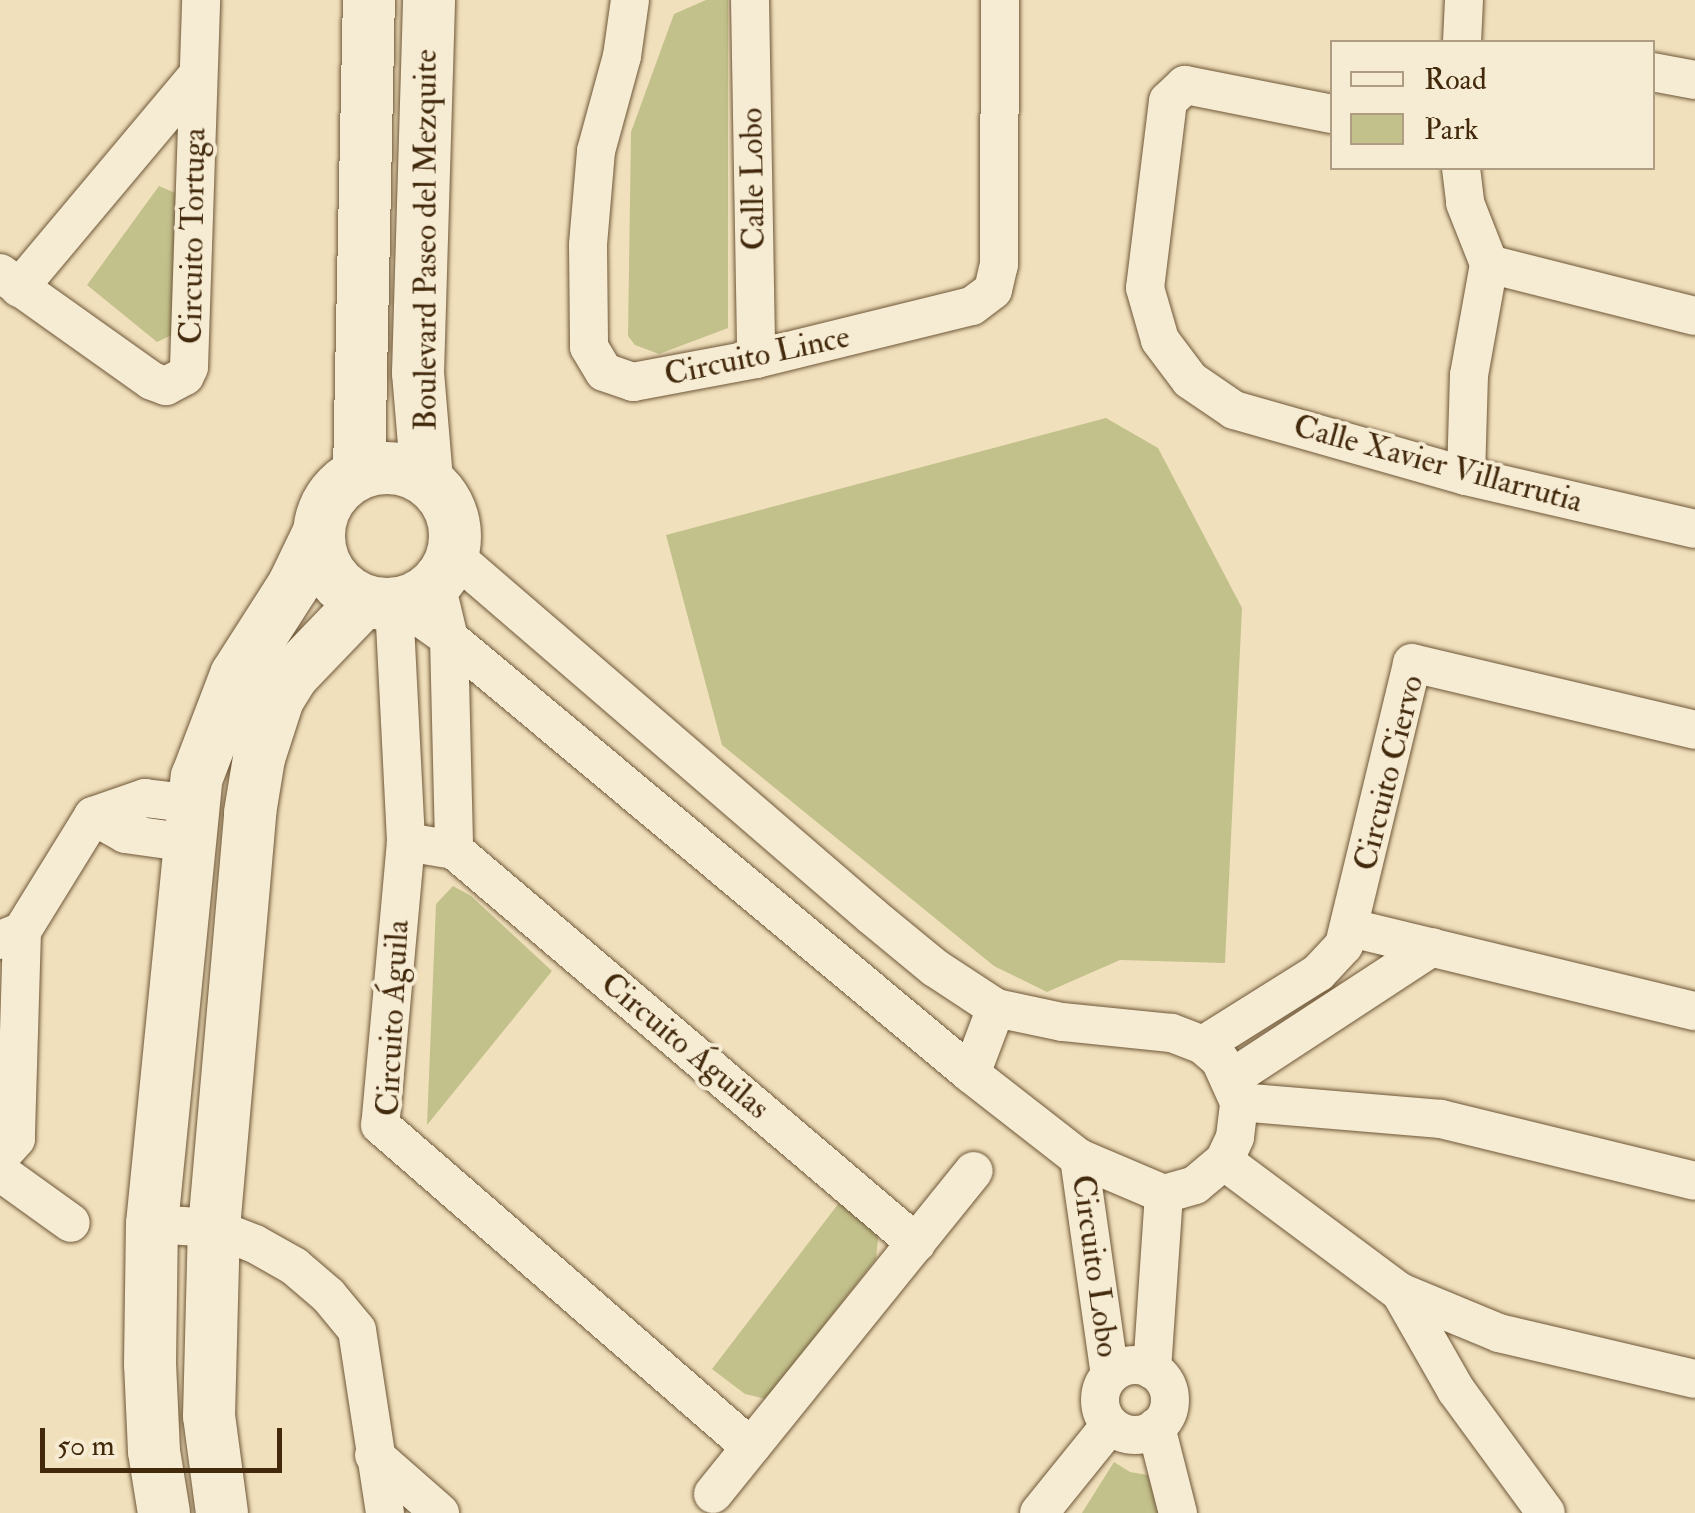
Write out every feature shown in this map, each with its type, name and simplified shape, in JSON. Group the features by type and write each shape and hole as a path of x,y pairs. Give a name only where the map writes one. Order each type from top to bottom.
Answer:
{"street":[{"name":"Circuito Tortuga","path":"196,76 10,280 152,382 166,386 185,376 189,367 201,0"},
{"name":"Boulevard Paseo del Mezquite","path":"359,472 369,0"},
{"name":"Boulevard Paseo del Mezquite","path":"427,480 418,356 429,0"},
{"name":"Circuito Lince","path":"630,0 622,56 596,152 588,245 590,347 604,372 633,382 756,359 972,306 993,290 999,265 1000,0"},
{"name":"Calle Lobo","path":"750,0 756,359"},
{"path":"1655,73 1695,80"},
{"name":"Calle Xavier Villarrutia","path":"1330,114 1185,85 1168,101 1162,123 1145,288 1160,340 1190,380 1234,410 1466,476 1695,528"},
{"path":"1461,170 1465,203 1489,264 1468,376 1466,476"},
{"path":"1489,264 1695,316"},
{"path":"164,1513 154,1450 151,1381 152,1224 191,824 207,744 250,703 410,589 451,513 427,480 394,467 359,472 330,497 250,703 250,813 214,1228 209,1416 222,1513"},
{"path":"318,534 330,575 345,591 410,589 996,1008 1062,1022 1171,1033 1203,1045 1235,1090 1236,1138 1224,1161 1195,1185 1164,1194 1079,1158 971,1074 448,638 410,589"},
{"name":"Circuito Águila","path":"410,589 406,842 380,1125 751,1447"},
{"path":"406,842 454,850 448,638"},
{"name":"Circuito Ciervo","path":"1203,1045 1318,972 1332,960 1351,928 1412,662 1695,730"},
{"path":"0,1157 16,1139 11,936 93,816 145,798 191,824"},
{"name":"Circuito Águilas","path":"454,850 916,1242"},
{"path":"1351,928 1695,1010"},
{"path":"1235,1090 1432,947"},
{"path":"971,1074 996,1008"},
{"path":"1235,1090 1441,1119 1695,1182"},
{"name":"Circuito Lobo","path":"1079,1158 1110,1375"},
{"path":"1224,1161 1400,1292 1499,1334 1695,1380"},
{"path":"713,1494 974,1171"},
{"path":"0,1172 71,1223"},
{"name":"Circuito Lobo","path":"1152,1370 1164,1194"},
{"path":"152,1224 214,1228 256,1244 294,1266 328,1295 357,1330 386,1513"},
{"path":"1400,1292 1456,1390 1546,1513"},
{"name":"Circuito Lobo","path":"1110,1424 1100,1405 1103,1384 1126,1366 1152,1370 1167,1387 1169,1398 1164,1419 1156,1427 1178,1513"},
{"path":"1039,1513 1110,1424 1128,1434 1156,1427"},
{"path":"374,1456 440,1513"}],"green space":[{"path":"706,0 728,0 728,328 659,354 635,345 628,336 631,132 674,14"},
{"path":"159,186 187,198 176,333 157,342 87,285"},
{"path":"1106,418 1158,448 1242,608 1225,963 1120,960 1047,992 994,966 722,745 666,535"},
{"path":"453,886 471,896 552,971 427,1125 436,904"},
{"path":"842,1199 879,1228 876,1259 766,1399 745,1394 712,1369"},
{"path":"1114,1462 1130,1472 1148,1475 1158,1513 1082,1513"}]}
